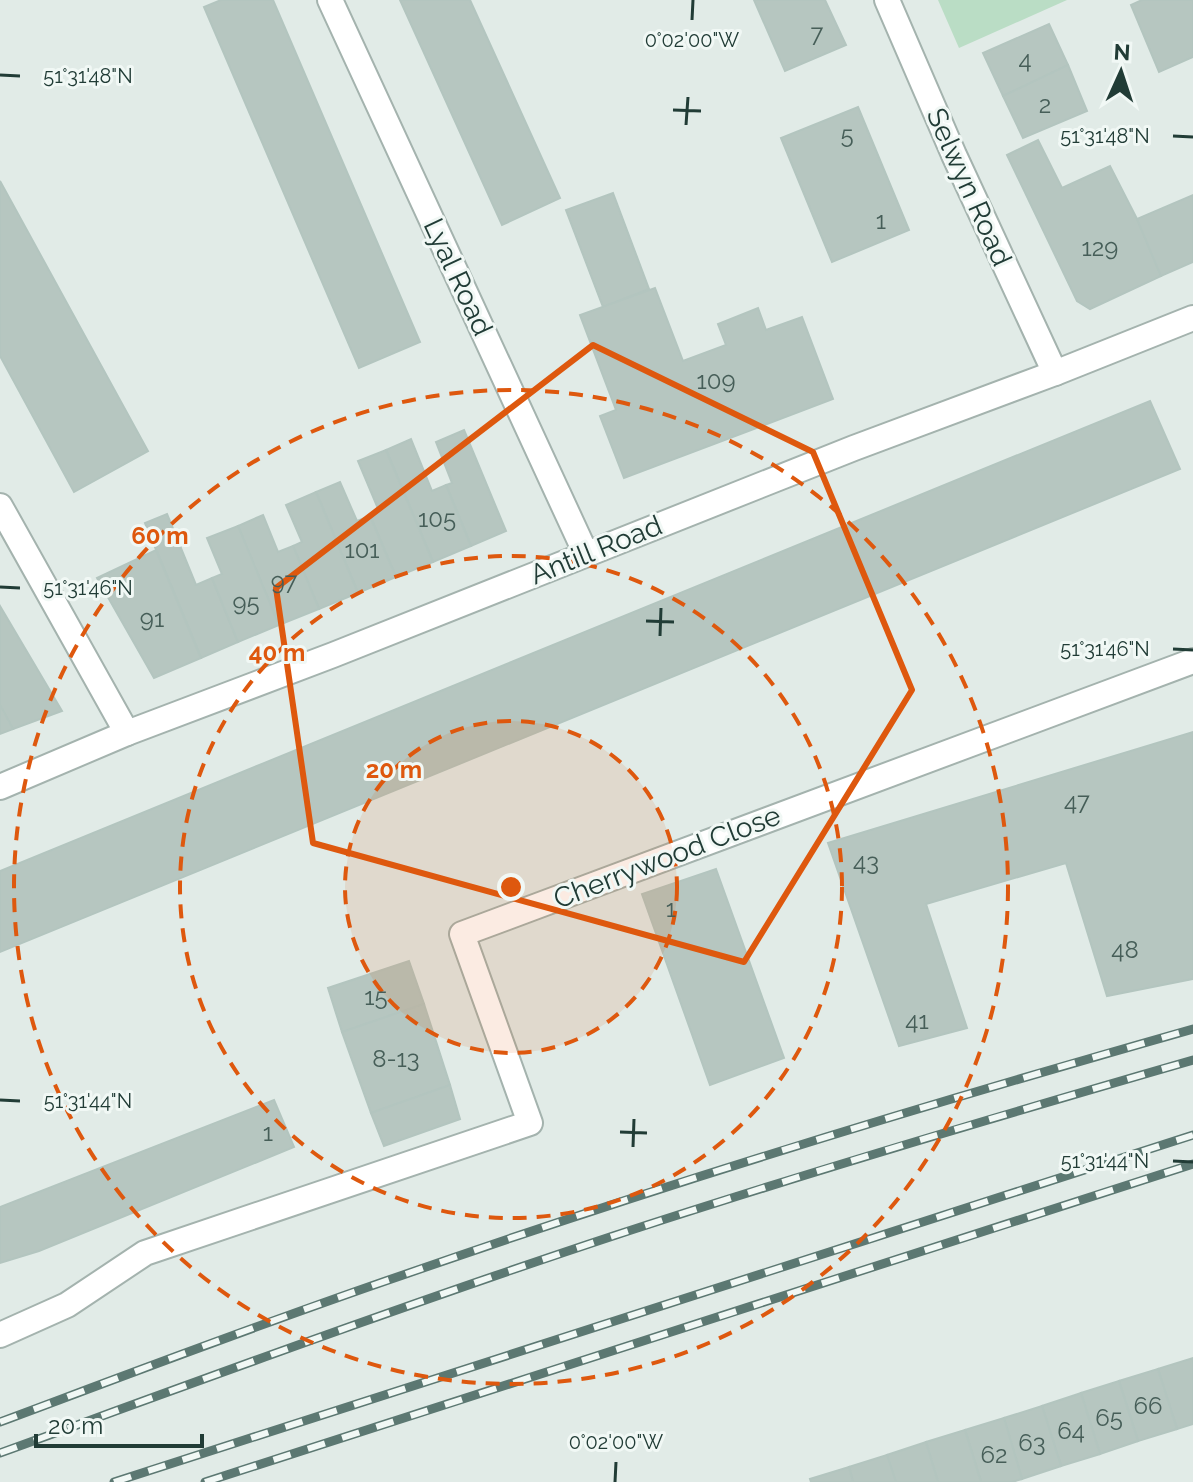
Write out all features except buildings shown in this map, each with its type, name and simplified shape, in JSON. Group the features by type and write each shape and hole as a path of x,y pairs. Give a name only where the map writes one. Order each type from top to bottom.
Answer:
{"street":[{"name":"Lyal Road","path":"330,0 586,554"},
{"name":"Selwyn Road","path":"887,0 954,155 1055,373"},
{"name":"Antill Road","path":"0,787 127,733 1193,318"},
{"path":"0,506 127,733"},
{"name":"Cherrywood Close","path":"0,1335 67,1305 145,1253 530,1123 462,934 1193,661"}],"highlighted area":[{"path":"593,345 813,452 912,690 744,962 313,843 276,588"}],"green space":[{"path":"938,0 1067,0 959,48"}],"railway":[{"path":"0,1422 302,1310 501,1241 895,1116 1193,1029"},
{"path":"0,1453 382,1315 613,1236 902,1145 1193,1060"},
{"path":"114,1482 1193,1135"},
{"path":"205,1482 1193,1164"}]}
